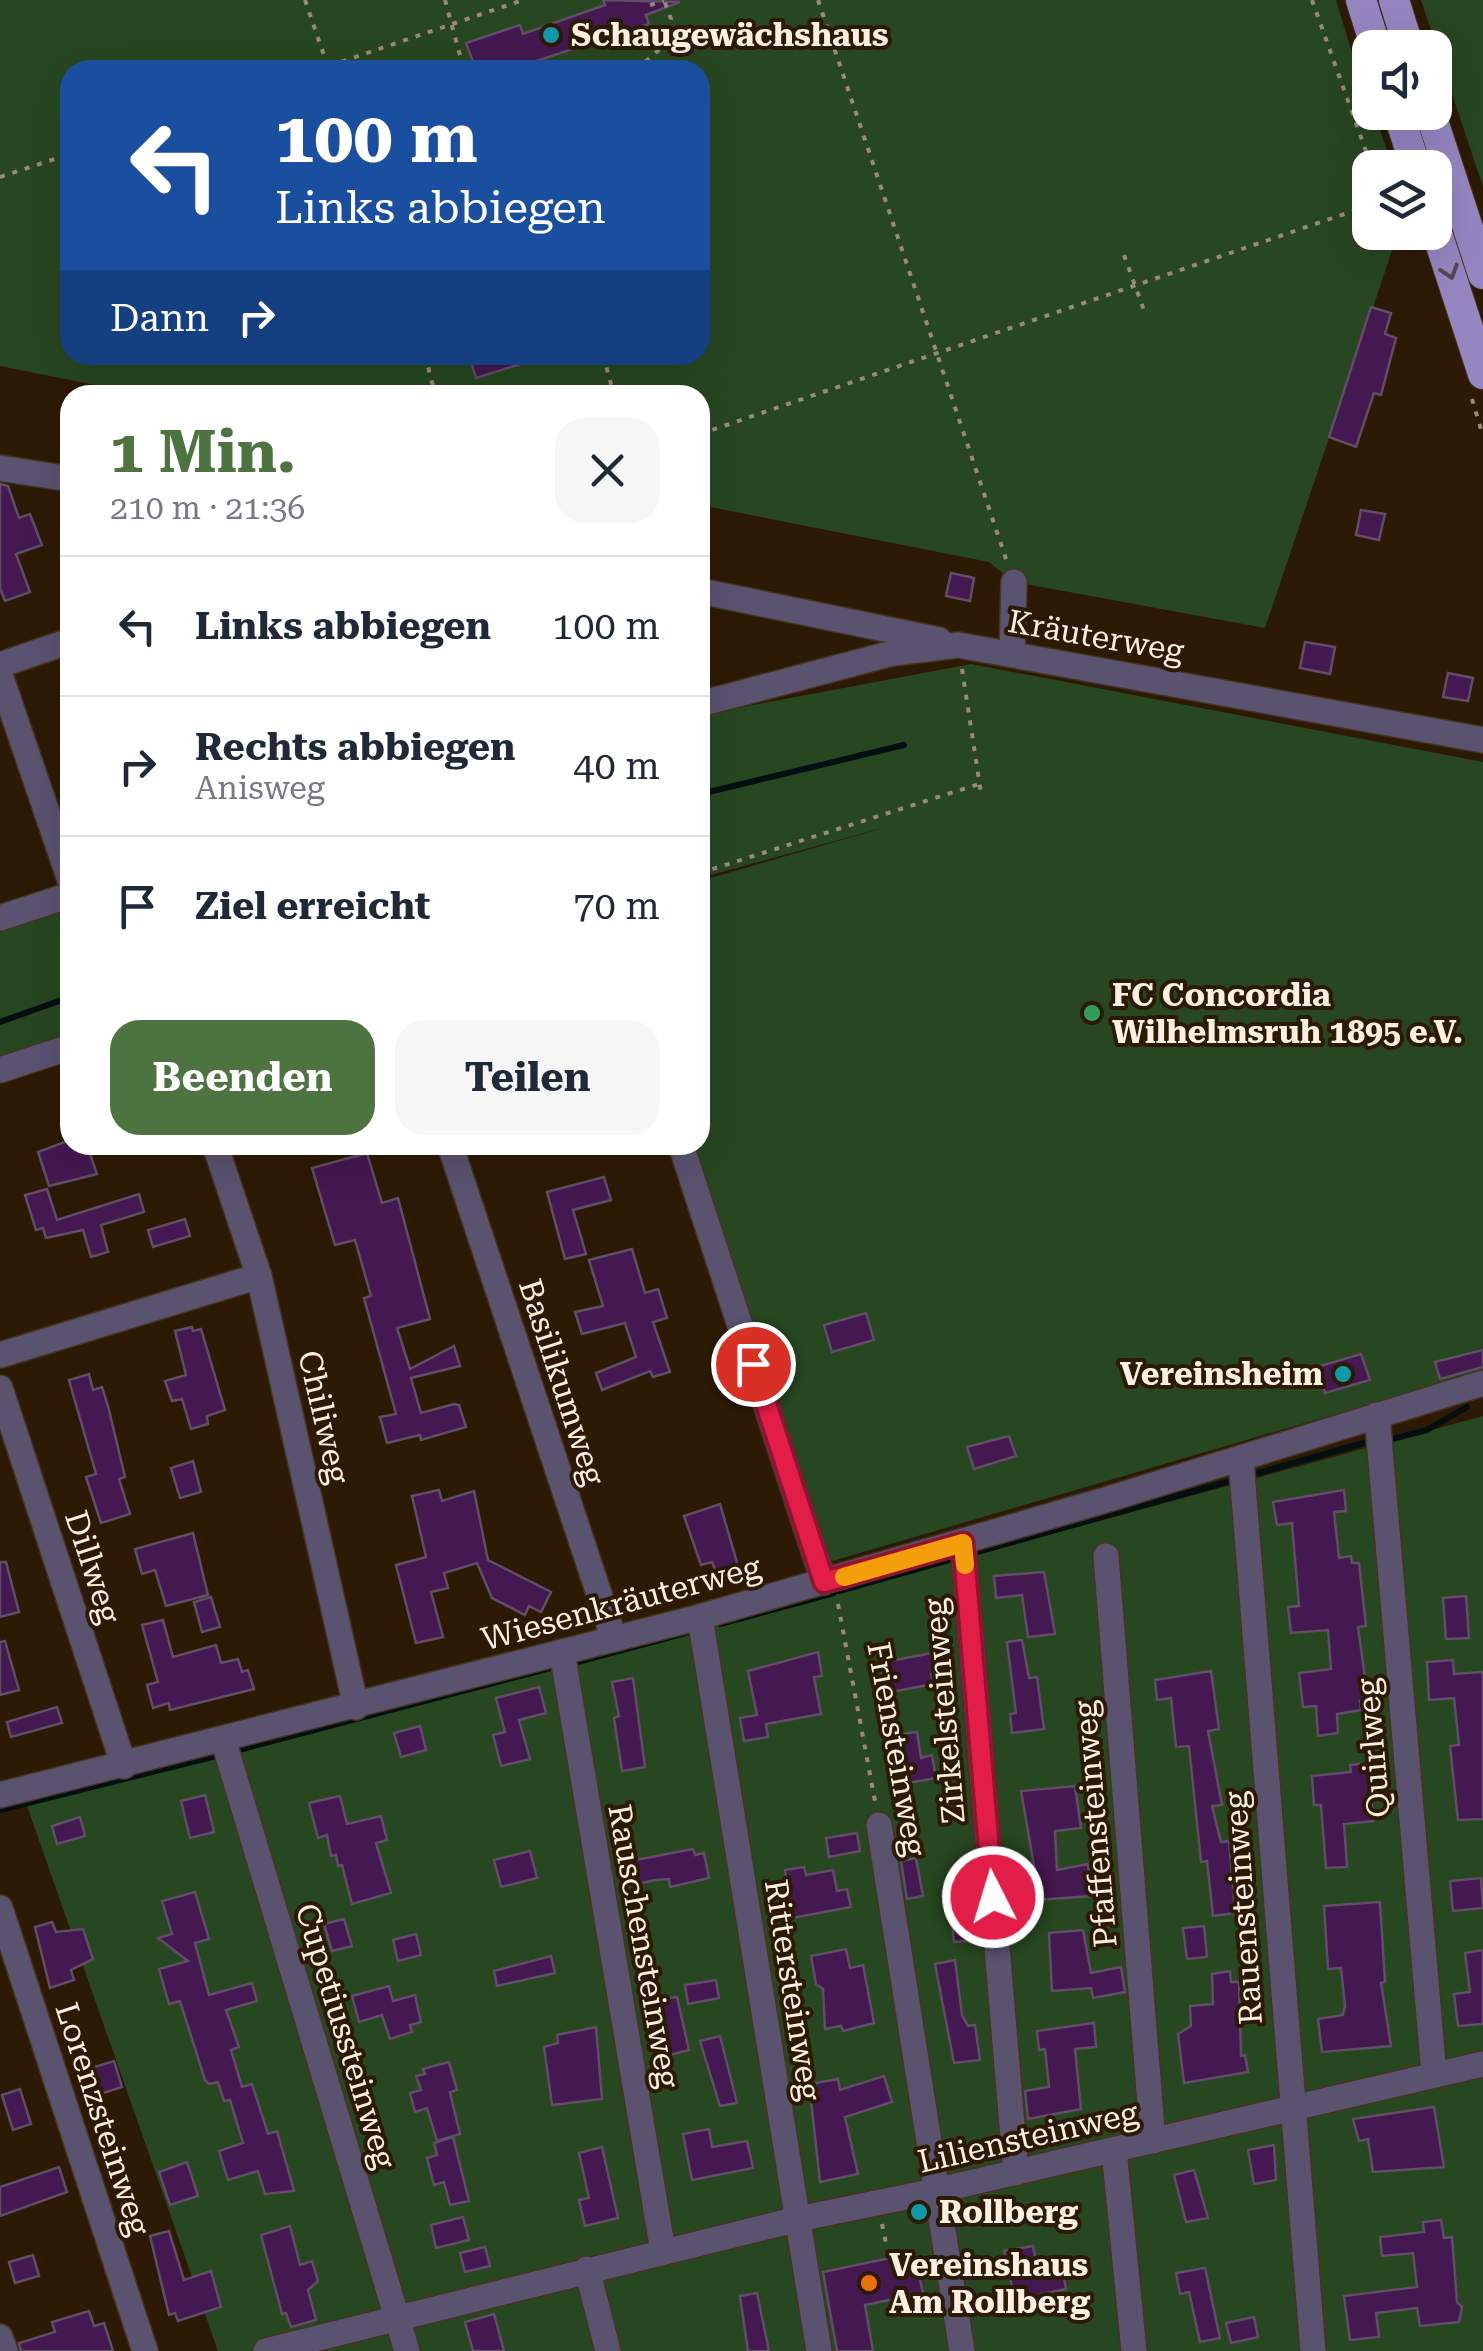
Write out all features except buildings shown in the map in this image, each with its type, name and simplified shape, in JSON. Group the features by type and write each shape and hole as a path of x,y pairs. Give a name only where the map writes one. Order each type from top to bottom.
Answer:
{"main road":[{"path":"1361,0 1370,30"},
{"path":"1394,0 1403,30"},
{"path":"1436,130 1483,274"},
{"path":"1443,250 1483,374"}],"lane":[{"path":"0,468 60,477"},
{"path":"1012,654 1014,582"},
{"path":"710,593 958,644"},
{"path":"0,666 60,644"},
{"name":"Kräuterweg","path":"710,701 893,653 958,644 1483,740"},
{"path":"0,674 60,851"},
{"path":"0,918 60,898"},
{"path":"0,1070 60,1050"},
{"name":"Chiliweg","path":"219,1155 258,1276 356,1708"},
{"name":"Basilikumweg","path":"453,1155 614,1639"},
{"path":"685,1155 824,1582"},
{"path":"0,1354 258,1276"},
{"name":"Wiesenkräuterweg","path":"0,1795 564,1661 614,1639 701,1629 824,1582 1241,1460 1483,1383"},
{"name":"Dillweg","path":"0,1388 124,1766"},
{"name":"Quirlweg","path":"1377,1415 1434,2074"},
{"name":"Rauensteinweg","path":"1241,1460 1313,2351"},
{"name":"Zirkelsteinweg","path":"963,1543 1016,2173"},
{"name":"Pfaffensteinweg","path":"1106,1556 1153,2142"},
{"name":"Rittersteinweg","path":"701,1629 819,2351"},
{"name":"Rauschensteinweg","path":"564,1661 663,2251"},
{"name":"Cupetiussteinweg","path":"223,1739 407,2351"},
{"name":"Friensteinweg","path":"880,1826 962,2351"},
{"name":"Lorenzsteinweg","path":"0,1908 145,2351"},
{"name":"Liliensteinweg","path":"266,2351 798,2219 936,2192 1483,2064"},
{"path":"1114,2150 1134,2351"},
{"path":"588,2269 608,2351"},
{"path":"0,2337 4,2351"}],"path":[{"path":"306,0 325,60"},
{"path":"445,0 450,26 466,60"},
{"path":"351,60 523,0"},
{"path":"647,60 667,44 670,18 665,0 650,5"},
{"path":"818,0 1014,582"},
{"path":"1312,0 1366,150"},
{"path":"0,177 60,157"},
{"path":"710,431 1352,211"},
{"path":"1124,254 1146,316"},
{"path":"958,644 981,793"},
{"path":"710,871 979,784"},
{"name":"Friensteinweg","path":"824,1582 835,1586 880,1826"}],"green space":[{"path":"0,0 1336,0 1352,53 1352,130 1380,130 1387,150 1352,150 1352,250 1392,250 1265,628 1014,582 989,562 710,507 710,385 95,385 0,366"},
{"path":"1421,0 1483,0 1483,187 1452,94 1452,30 1431,30"},
{"name":"FC Concordia Wilhelmsruh 1895 e.V.","path":"971,664 1483,762 1483,1371 829,1562 695,1155 710,1155 710,878 893,825 710,875 710,713"},
{"path":"60,911 60,1050 0,1070 0,932"},
{"path":"1483,1416 1483,2351 218,2351 26,1803 657,1642"}],"waterway":[{"path":"710,792 904,745"},
{"path":"0,1022 60,1001"},
{"path":"1392,1439 1427,1430 1467,1407"},
{"path":"1251,1475 1374,1440"},
{"path":"970,1554 1237,1479"},
{"path":"839,1591 956,1558"},
{"path":"720,1624 834,1593"},
{"path":"570,1664 693,1631"},
{"path":"235,1751 558,1666"},
{"path":"0,1810 220,1755"}],"slow traffic":[{"path":"844,1577 963,1543 965,1565"}],"place":[{"name":"Schaugewächshaus","path":"551,35"},
{"name":"FC Concordia Wilhelmsruh 1895 e.V.","path":"1092,1013"},
{"name":"Vereinsheim","path":"1343,1374"},
{"name":"Rollberg","path":"919,2212"},
{"name":"Vereinshaus Am Rollberg","path":"869,2283"}],"route":[{"path":"753,1364 824,1582 963,1543 993,1897"}]}
